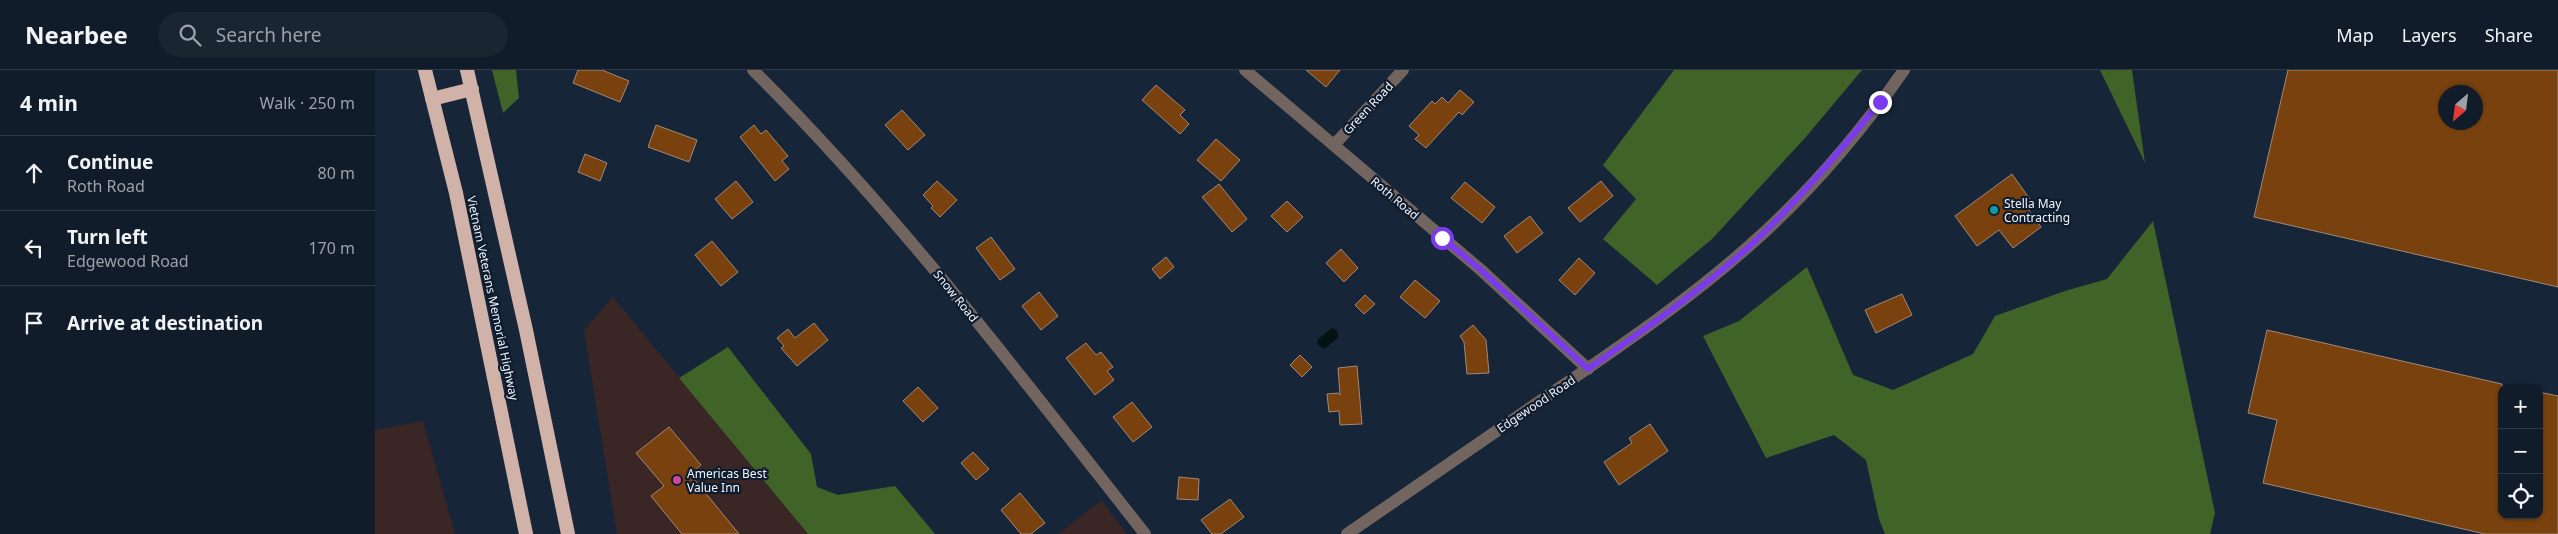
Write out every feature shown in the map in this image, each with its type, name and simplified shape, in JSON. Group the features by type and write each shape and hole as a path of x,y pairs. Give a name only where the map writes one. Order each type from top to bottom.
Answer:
{"highway":[{"name":"Vietnam Veterans Memorial Highway","path":"425,70 456,193 526,534"},
{"name":"Vietnam Veterans Memorial Highway","path":"467,70 527,330 568,534"},
{"path":"432,99 472,89"}],"street":[{"name":"Snow Road","path":"753,70 853,176 932,268 1145,534"},
{"name":"Roth Road","path":"1245,70 1481,270 1588,369"},
{"name":"Green Road","path":"1334,145 1403,70"},
{"name":"Edgewood Road","path":"1347,534 1588,369 1696,291 1751,244 1820,174 1904,70"}],"shaded area":[{"path":"613,297 808,534 617,534 584,330"},
{"path":"1332,328 1337,330 1338,338 1324,349 1317,344 1318,339"},
{"path":"423,421 455,534 375,534 375,430"},
{"path":"1101,501 1127,534 1058,534"}],"green space":[{"path":"492,70 516,70 519,98 503,113"},
{"path":"1674,70 1862,70 1805,138 1712,239 1657,285 1603,239 1636,199 1603,165"},
{"path":"2100,70 2132,70 2145,163"},
{"path":"2153,221 2215,513 2210,534 1885,534 1879,519 1866,460 1834,435 1766,458 1703,336 1739,321 1807,267 1853,375 1893,390 1973,354 1995,316 2065,291 2107,279"},
{"path":"728,347 811,454 817,487 838,495 895,486 935,534 808,534 679,378"}],"building":[{"path":"578,70 602,70 629,81 620,102 573,83"},
{"path":"1306,70 1340,70 1326,87"},
{"path":"2288,70 2558,70 2558,287 2254,217"},
{"path":"1156,85 1185,110 1180,115 1189,124 1180,134 1142,100"},
{"path":"1460,90 1474,102 1462,115 1459,112 1426,148 1415,139 1419,135 1409,126 1432,101 1435,104 1442,97 1448,103"},
{"path":"902,110 925,135 908,150 885,125"},
{"path":"656,125 697,140 689,162 648,147"},
{"path":"754,125 761,134 766,130 788,156 782,161 789,169 775,181 740,137"},
{"path":"1216,139 1240,160 1221,181 1197,160"},
{"path":"585,154 607,163 600,181 578,172"},
{"name":"Stella May Contracting","path":"2012,174 2034,205 2028,209 2041,227 2013,248 1999,230 1977,246 1955,216"},
{"path":"736,181 753,202 732,219 715,199"},
{"path":"937,181 957,200 940,217 931,208 933,206 923,195"},
{"path":"1601,181 1613,196 1580,222 1568,208"},
{"path":"1465,182 1495,207 1482,223 1451,198"},
{"path":"1219,184 1247,219 1232,232 1202,197"},
{"path":"1287,201 1303,217 1287,232 1271,216"},
{"path":"1530,216 1543,233 1517,253 1504,236"},
{"path":"991,237 1015,269 1000,280 976,248"},
{"path":"712,241 738,272 721,286 695,255"},
{"path":"1341,249 1358,268 1344,282 1326,263"},
{"path":"1166,257 1174,267 1160,279 1152,269"},
{"path":"1579,258 1595,273 1575,295 1559,280"},
{"path":"1415,280 1440,301 1425,318 1400,297"},
{"path":"1039,292 1058,316 1041,330 1022,306"},
{"path":"1902,294 1912,315 1876,333 1865,310"},
{"path":"1365,295 1375,304 1364,314 1355,305"},
{"path":"814,323 828,340 797,366 781,348 784,346 777,338 788,329 795,338"},
{"path":"1473,325 1486,340 1489,373 1467,374 1464,342 1460,336"},
{"path":"2267,330 2502,384 2498,384 2498,519 2543,519 2543,393 2558,396 2558,534 2485,534 2263,483 2277,420 2248,413"},
{"path":"1086,343 1096,355 1101,352 1113,367 1107,371 1114,380 1095,395 1066,358"},
{"path":"1300,355 1312,367 1302,377 1290,365"},
{"path":"1357,366 1362,424 1340,425 1339,411 1329,412 1327,394 1338,393 1340,395 1338,368"},
{"path":"918,387 938,408 923,422 903,401"},
{"path":"1132,402 1152,427 1133,442 1113,417"},
{"path":"1650,424 1668,451 1619,485 1604,462 1632,443 1629,438"},
{"name":"Americas Best Value Inn","path":"669,427 701,465 690,474 739,534 682,534 651,496 664,486 636,453"},
{"path":"973,452 989,469 976,480 961,463"},
{"path":"1179,477 1199,479 1198,500 1177,499"},
{"path":"1020,493 1045,523 1031,534 1021,534 1001,510"},
{"path":"1230,499 1244,517 1221,534 1212,534 1201,520"}],"place":[{"name":"Stella May Contracting","path":"1994,210"},
{"name":"Americas Best Value Inn","path":"677,480"}],"route":[{"path":"1442,238 1481,270 1588,369 1661,318 1751,244 1820,174 1880,102"}]}
